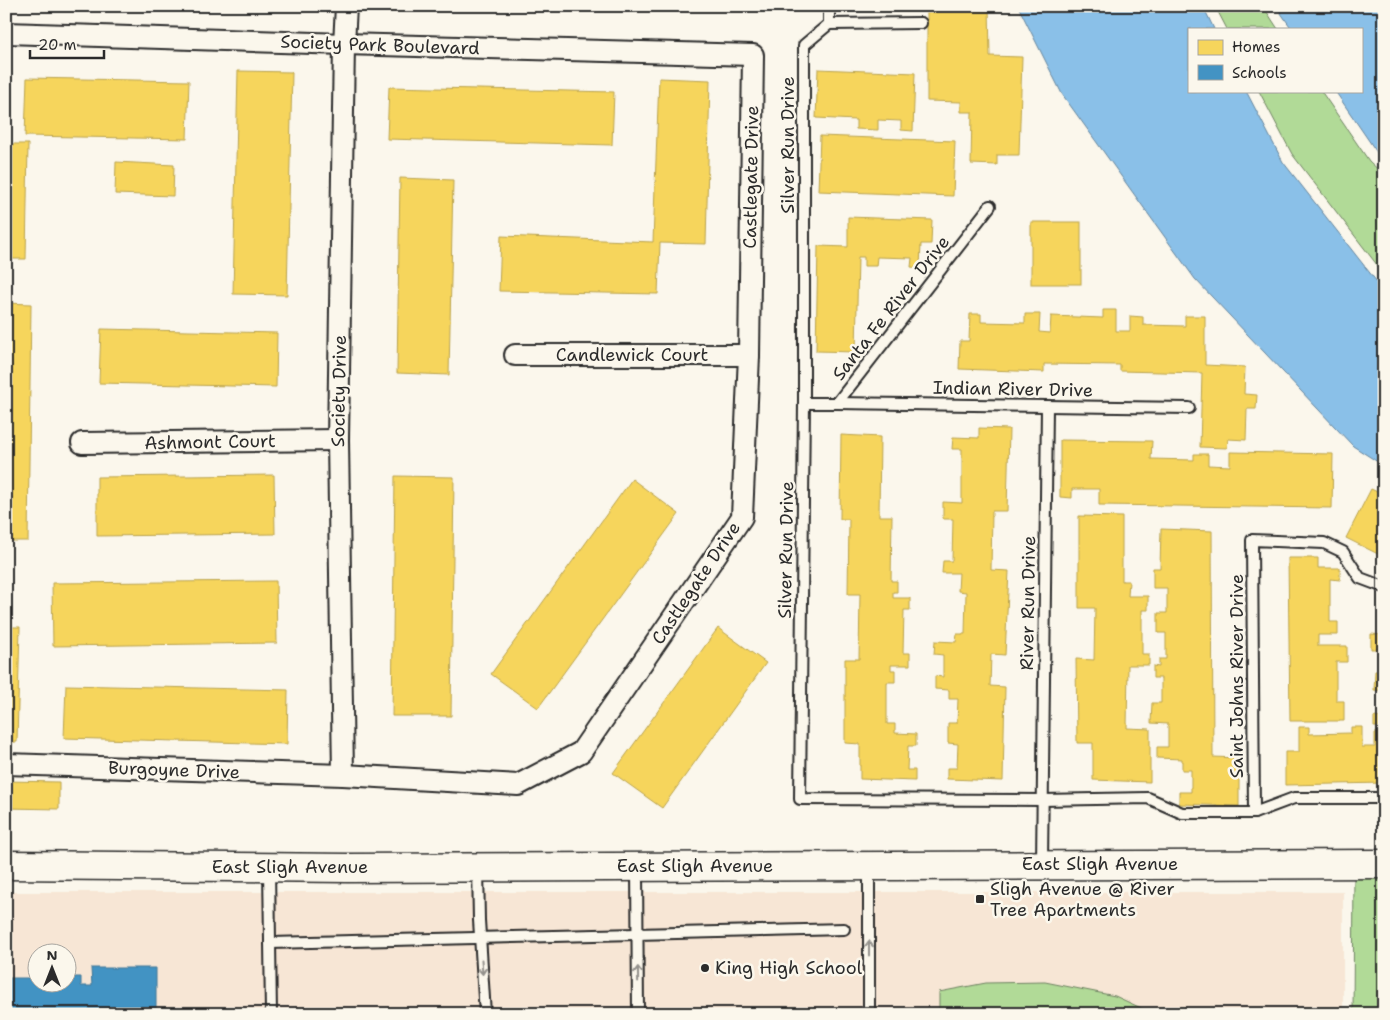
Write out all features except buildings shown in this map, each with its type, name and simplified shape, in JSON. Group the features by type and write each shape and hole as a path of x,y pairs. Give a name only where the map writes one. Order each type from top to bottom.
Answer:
{"street":[{"name":"Society Drive","path":"343,775 338,440 346,6"},
{"name":"Society Park Boulevard","path":"6,32 344,44 753,55"},
{"name":"Castlegate Drive","path":"343,775 518,786 581,752 742,517 749,355 753,55"},
{"name":"Candlewick Court","path":"515,355 749,355"},
{"name":"Ashmont Court","path":"82,443 338,440"},
{"name":"Burgoyne Drive","path":"6,764 343,775"},
{"name":"East Sligh Avenue","path":"6,865 478,867 1384,864"}],"lane":[{"path":"829,6 829,24 921,23"},
{"name":"Silver Run Drive","path":"829,24 804,45 804,402 800,799 1042,800"},
{"name":"Santa Fe River Drive","path":"804,402 837,403 990,206"},
{"name":"Indian River Drive","path":"837,403 1189,408"},
{"name":"River Run Drive","path":"1042,800 1047,406"},
{"name":"Saint Johns River Drive","path":"1254,813 1252,540 1324,543 1343,552 1360,578 1384,587"},
{"path":"1042,864 1042,800 1148,798 1182,814 1254,813 1294,798 1384,798"},
{"path":"869,865 869,1014"},
{"path":"637,866 638,1014"},
{"path":"269,867 271,1014"},
{"path":"478,867 479,920 485,1014"},
{"path":"270,943 844,929"}],"shaded area":[{"name":"King High School","path":"6,892 1343,892 1343,1014 6,1014"}],"green space":[{"path":"1215,6 1263,6 1277,28 1226,28"},
{"path":"1260,92 1322,92 1369,161 1384,175 1384,274 1292,154"},
{"path":"1354,873 1384,873 1384,1014 1353,1014"},
{"path":"1045,982 1115,996 1154,1014 939,1014 939,992 986,983"}],"water":[{"path":"1018,6 1203,6 1214,28 1188,28 1188,92 1247,92 1283,162 1384,291 1384,466 1353,446 1195,279 1062,94"},
{"path":"1276,6 1384,6 1384,159 1378,154 1336,92 1362,92 1362,28 1291,28"}],"place":[{"name":"Sligh Avenue @ River Tree Apartments","path":"980,899"},
{"name":"King High School","path":"705,968"}]}
